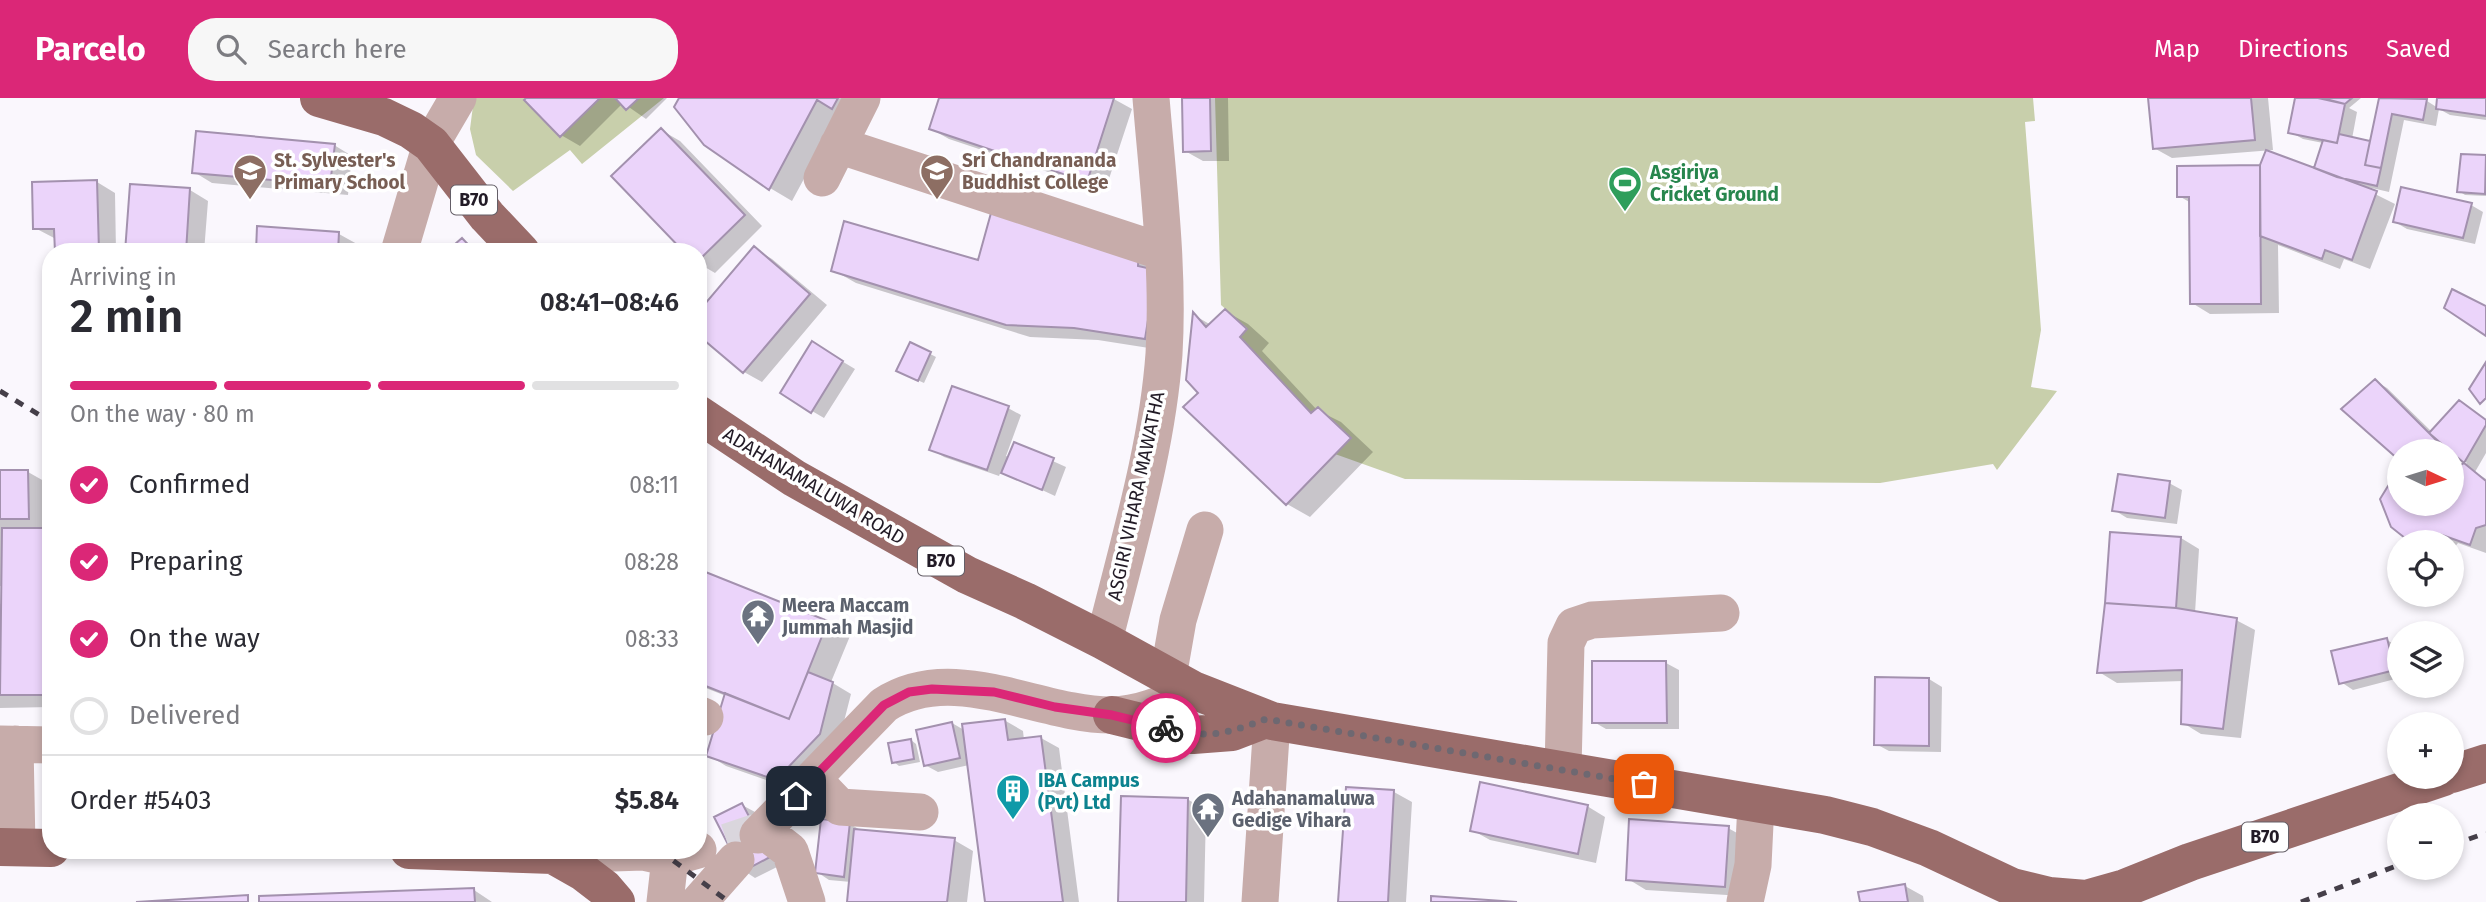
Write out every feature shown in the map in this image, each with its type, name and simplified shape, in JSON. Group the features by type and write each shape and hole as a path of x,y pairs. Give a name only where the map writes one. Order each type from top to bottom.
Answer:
{"main road":[{"name":"B70","path":"319,98 384,117 411,130 431,144 487,216 512,243"},
{"name":"ADAHANAMALUWA ROAD","path":"707,420 794,478 967,575 1104,641 1180,684 1269,720 1825,815 1872,827 1929,848 2012,887 2087,900"},
{"path":"1112,715 1194,735 1233,732 1269,720"},
{"path":"2464,770 2486,762"},
{"name":"B70","path":"2087,900 2190,862 2408,789"},
{"path":"569,859 616,902"}],"street":[{"path":"401,243 431,144 458,98"},
{"path":"822,178 862,98"},
{"name":"ASGIRI VIHARA MAWATHA","path":"1104,641 1155,426 1164,355 1163,252 1151,98"},
{"path":"838,145 1163,252"},
{"path":"699,902 718,844 813,779 884,705 909,692 932,689 994,692 1055,707 1112,715 1152,709 1180,684 1178,620 1205,530"},
{"path":"1563,770 1566,643 1574,626 1592,620 1721,613"},
{"path":"1260,902 1269,720"},
{"path":"23,847 8,744 42,745"},
{"path":"813,779 840,807 920,812"},
{"path":"1745,902 1753,865 1756,803"},
{"path":"718,844 789,850 807,902"},
{"path":"665,902 704,859"}],"green space":[{"path":"474,98 664,98 582,164 570,150 513,191 476,155 470,129"},
{"name":"Asgiriya Cricket Ground","path":"1215,98 2033,98 2035,121 2025,122 2041,330 2031,387 2057,391 1997,470 1993,464 1880,483 1405,479 1335,454 1351,438 1319,407 1311,413 1240,337 1247,328 1221,305"}],"building":[{"path":"600,98 560,137 524,100"},
{"path":"615,98 639,98 626,110"},
{"path":"679,98 838,98 832,109 817,100 769,190 704,145 674,107"},
{"path":"939,98 1114,98 1087,182 929,129"},
{"path":"1182,98 1210,98 1211,151 1183,152"},
{"path":"2148,98 2251,98 2255,140 2153,149"},
{"path":"2295,98 2318,98 2345,104 2337,143 2288,133"},
{"path":"2322,98 2352,98 2345,104"},
{"path":"2379,98 2427,99 2423,120 2392,114 2381,168 2365,165"},
{"path":"2437,98 2486,98 2486,116 2436,109"},
{"path":"661,128 745,215 707,252 707,243 675,243 611,176"},
{"path":"196,131 335,144 330,185 192,173"},
{"path":"2339,134 2370,141 2365,165 2381,168 2377,186 2337,177 2314,168 2323,140 2337,143"},
{"path":"2266,150 2377,191 2352,260 2325,250 2322,259 2260,236 2260,165"},
{"path":"2461,154 2486,155 2485,194 2457,192"},
{"path":"2260,165 2261,304 2190,304 2189,197 2177,197 2177,166"},
{"path":"97,180 99,243 55,243 54,229 33,229 32,182"},
{"path":"130,184 190,188 187,243 126,243"},
{"path":"2401,187 2472,203 2463,238 2393,222"},
{"path":"991,213 1139,252 1138,266 1156,270 1145,339 1074,328 1006,325 831,271 844,221 978,260"},
{"path":"257,226 339,232 338,243 256,243"},
{"path":"754,246 810,294 743,373 707,343 707,301"},
{"path":"2452,289 2486,306 2486,336 2444,308"},
{"path":"1225,309 1247,329 1240,337 1311,413 1318,407 1351,438 1286,505 1183,407 1198,393 1186,380 1193,312 1206,327"},
{"path":"812,341 843,361 811,413 780,393"},
{"path":"910,342 931,352 918,381 896,371"},
{"path":"2486,362 2486,398 2480,404 2469,389"},
{"path":"2375,379 2435,439 2387,439 2387,449 2341,409"},
{"path":"952,386 1009,406 987,470 929,450"},
{"path":"2459,400 2486,420 2486,425 2464,463 2464,439 2436,439 2429,433"},
{"path":"1014,442 1054,458 1042,490 1001,473"},
{"path":"2464,463 2486,481 2486,525 2476,528 2470,545 2464,543 2464,530 2395,530 2391,527 2380,499 2387,488 2387,516 2464,516"},
{"path":"0,470 28,470 29,519 0,519"},
{"path":"2118,474 2170,481 2165,518 2112,511"},
{"path":"2,528 42,528 42,695 0,695"},
{"path":"2110,532 2181,537 2176,608 2105,603"},
{"name":"Meera Maccam Jummah Masjid","path":"707,573 828,621 789,719 707,687"},
{"path":"2105,603 2176,608 2237,618 2223,729 2181,724 2182,670 2097,673"},
{"path":"2387,638 2387,672 2339,684 2331,651"},
{"path":"1592,661 1666,661 1667,723 1592,723"},
{"path":"808,672 833,682 820,734 776,780 707,756 725,693 789,719"},
{"path":"1875,677 1929,678 1929,746 1874,745"},
{"name":"IBA Campus (Pvt) Ltd","path":"1005,719 1008,740 1041,736 1063,902 985,902 962,724"},
{"path":"952,722 960,758 924,766 916,730"},
{"path":"911,739 914,759 892,763 888,743"},
{"path":"1480,782 1588,805 1578,854 1470,831"},
{"path":"1346,787 1394,790 1388,902 1338,902"},
{"path":"1121,796 1188,798 1186,902 1118,902"},
{"path":"742,803 770,857 742,872 714,817"},
{"path":"821,819 850,822 844,877 815,873"},
{"path":"1629,819 1729,826 1725,887 1626,880"},
{"path":"854,829 955,838 947,902 847,902"},
{"path":"1905,884 1908,902 1860,902 1858,892"},
{"path":"474,888 475,902 259,902 259,896"},
{"path":"248,895 248,902 136,902"},
{"path":"1431,896 1517,902 1431,902"}],"tunnel":[{"path":"727,842 757,832"}],"railway":[{"path":"0,391 42,417"},
{"path":"2464,841 2486,833"},
{"path":"671,859 729,902"},
{"path":"2301,902 2387,870"}],"way so far":[{"path":"1166,728 1194,735 1213,735 1233,732 1266,719 1644,784"}],"place":[{"name":"St. Sylvester's Primary School","path":"250,201"},
{"name":"Sri Chandrananda Buddhist College","path":"937,201"},
{"name":"Asgiriya Cricket Ground","path":"1625,213"},
{"name":"Meera Maccam Jummah Masjid","path":"758,646"},
{"name":"IBA Campus (Pvt) Ltd","path":"1013,821"},
{"name":"Adahanamaluwa Gedige Vihara","path":"1208,839"}],"route":[{"path":"796,796 884,705 909,692 961,689 994,692 1055,707 1112,715 1166,728"}]}
